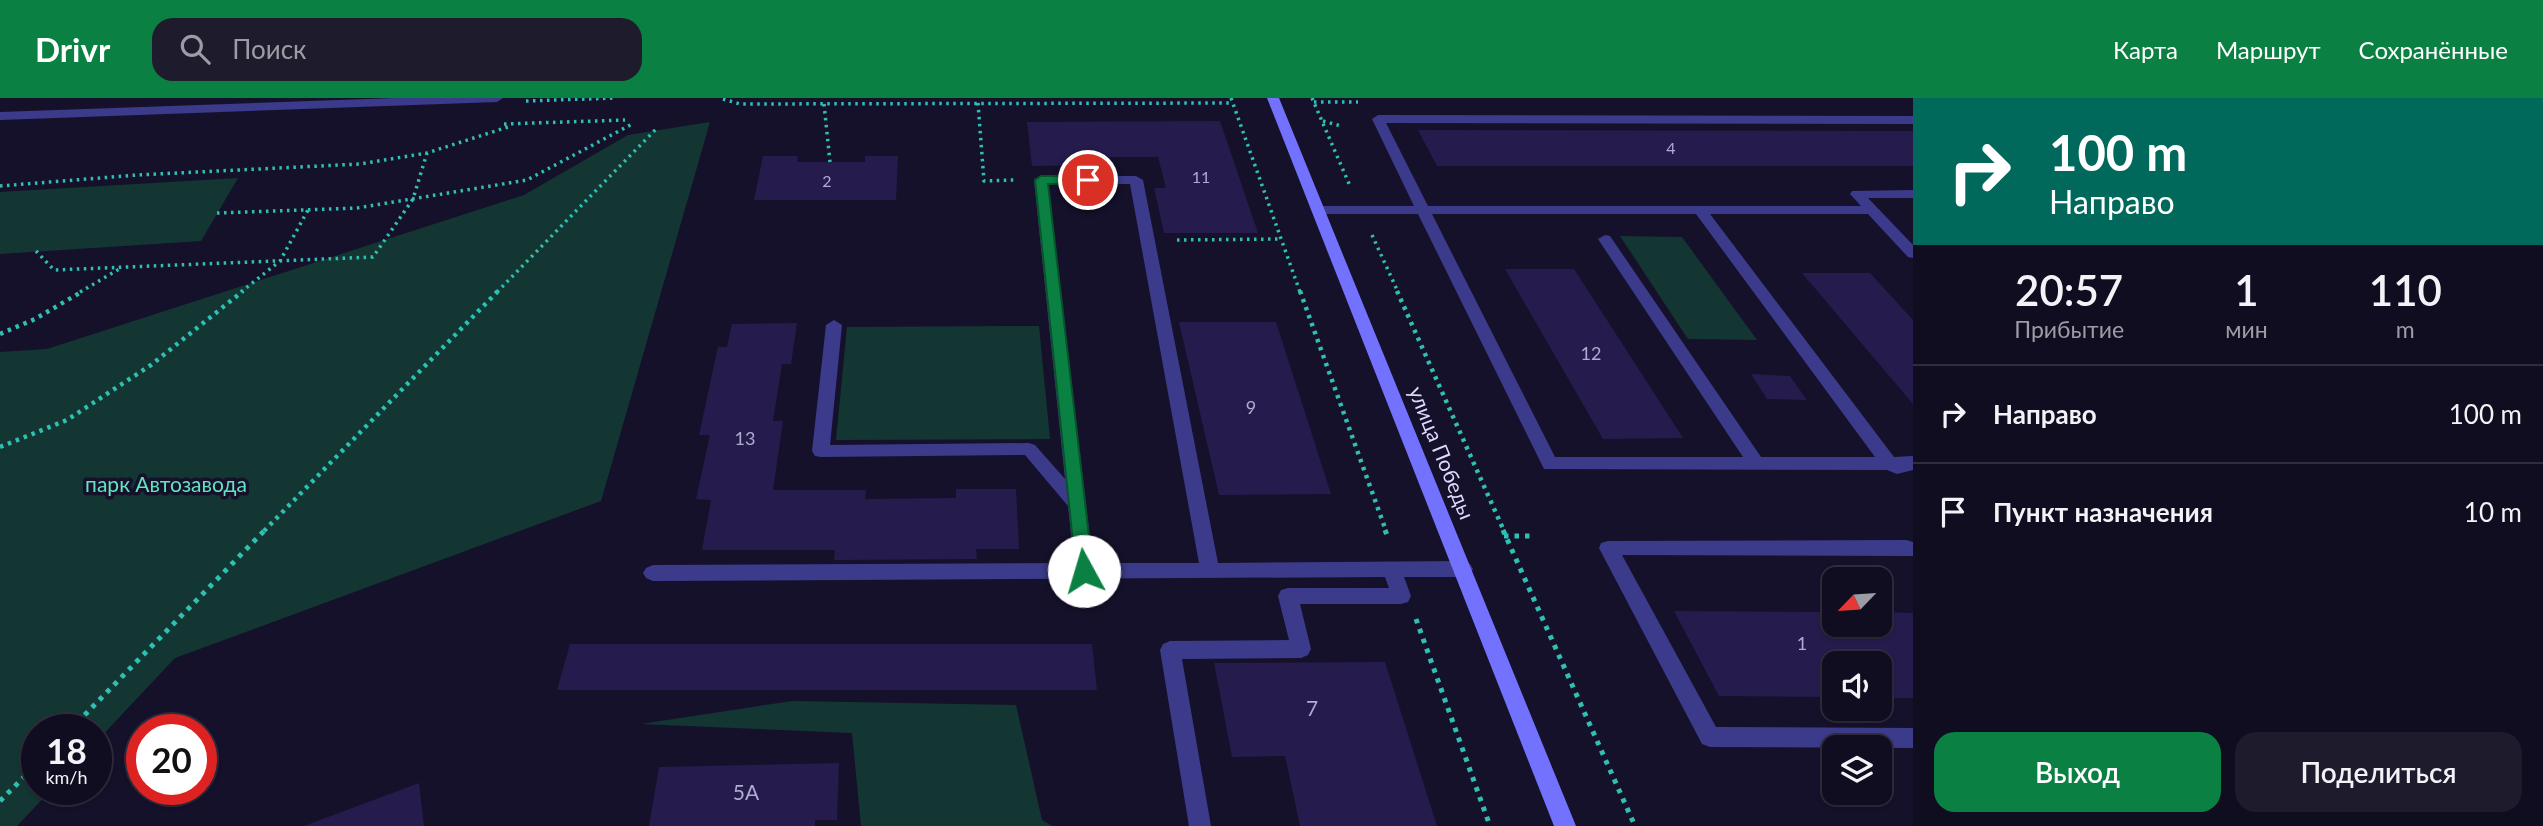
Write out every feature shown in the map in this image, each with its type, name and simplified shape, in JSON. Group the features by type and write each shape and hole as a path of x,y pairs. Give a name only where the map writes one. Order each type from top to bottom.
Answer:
{"main road":[{"name":"улица Победы","path":"1273,98 1566,826"}],"street":[{"path":"0,116 497,98"},
{"path":"1913,120 1378,119 1550,464 1913,463"},
{"path":"1084,571 1041,180 1136,180 1210,570"},
{"path":"1913,194 1857,194 1913,254"},
{"path":"1318,210 1872,211"},
{"path":"1701,211 1889,463 1913,474"},
{"path":"1605,239 1756,463"},
{"path":"834,325 821,451 1029,449 1077,504"},
{"path":"1913,549 1608,548 1710,737 1913,738"},
{"path":"1200,826 1170,650 1301,649 1288,596 1401,596 1395,569"},
{"path":"653,573 1462,569"}],"path":[{"path":"1312,98 1504,536 1635,826"},
{"path":"723,99 740,104 1232,100 1395,569 1490,826"},
{"path":"978,103 985,181 1041,180"},
{"path":"824,104 830,162"},
{"path":"1322,121 1341,126"},
{"path":"217,213 357,208 527,180 634,123"},
{"path":"0,186 137,175 360,164 427,153 516,124"},
{"path":"86,714 658,127"},
{"path":"36,251 54,270 373,257 413,199 427,153"},
{"path":"0,447 67,420 151,365 280,261 308,210"},
{"path":"1148,241 1281,239"},
{"path":"0,334 35,319 122,267"},
{"path":"1504,536 1531,536"},
{"path":"0,801 21,780"}],"green space":[{"name":"парк Автозавода","path":"710,122 601,501 175,658 112,725 112,714 21,714 21,805 37,805 17,826 0,826 0,352 47,349 524,195 628,135"},
{"path":"238,178 201,241 0,254 0,192"},
{"path":"1620,236 1682,237 1757,340 1688,339"},
{"path":"1039,326 1050,439 836,440 847,327"},
{"path":"792,701 1016,705 1042,820 1052,826 861,826 852,733 641,724"}],"building":[{"path":"1220,121 1258,233 1164,233 1154,188 1166,188 1158,157 1096,157 1098,165 1032,166 1027,122"},
{"path":"1418,130 1913,131 1913,166 1437,166"},
{"path":"763,156 798,156 797,162 865,162 865,156 898,156 896,200 754,200"},
{"path":"1505,269 1574,269 1683,438 1603,439"},
{"path":"1802,273 1870,273 1913,320 1913,404"},
{"path":"1179,322 1276,322 1331,494 1219,495"},
{"path":"797,323 791,364 782,364 773,421 783,421 773,490 866,490 865,499 956,498 956,489 1016,489 1019,549 976,549 977,559 834,560 835,550 702,550 711,500 696,499 710,435 699,435 718,347 727,347 732,324"},
{"path":"1751,374 1790,376 1807,400 1767,399"},
{"path":"1674,611 1822,612 1822,637 1892,637 1892,612 1913,613 1913,698 1892,698 1892,651 1822,651 1822,697 1719,696"},
{"path":"570,644 1092,644 1097,690 557,690"},
{"path":"1385,662 1437,826 1300,826 1285,756 1232,757 1214,663"},
{"path":"839,763 837,820 815,820 815,826 649,826 659,767"},
{"path":"419,783 424,826 304,826"}],"route":[{"path":"1084,571 1041,180 1088,180"}]}
